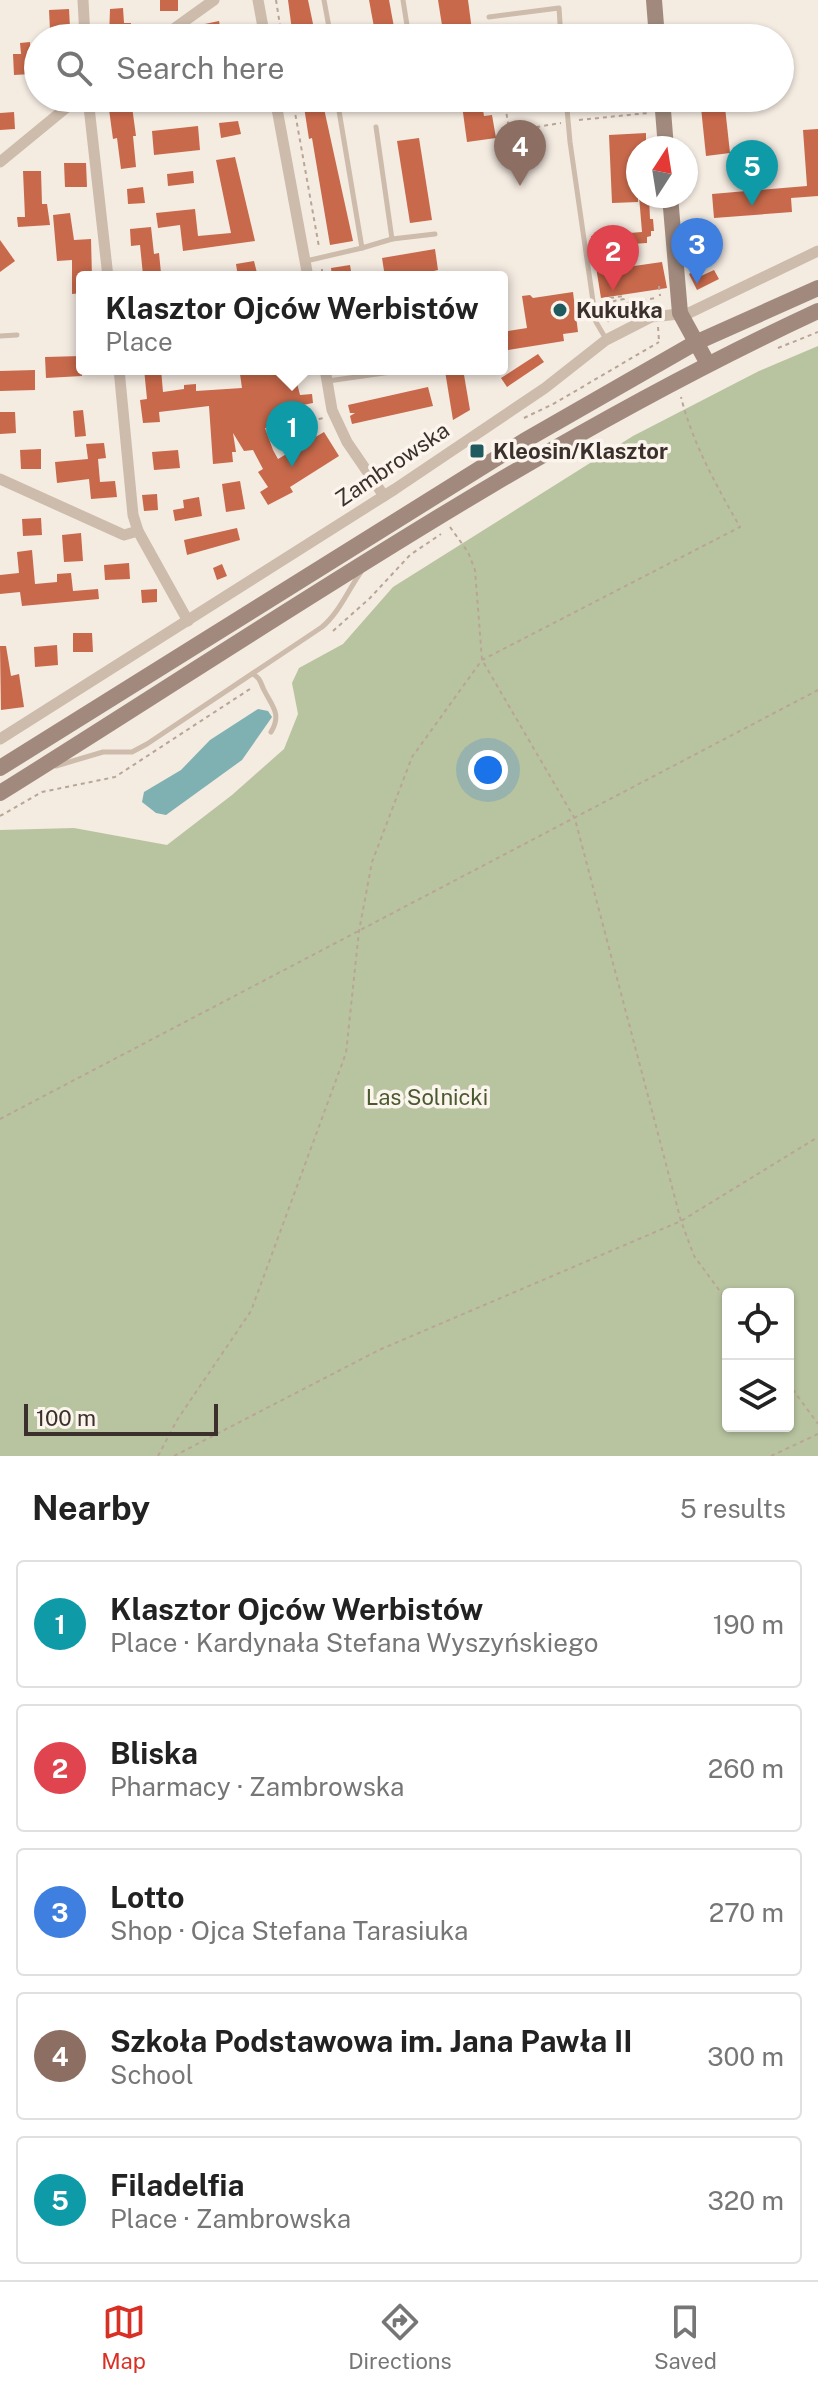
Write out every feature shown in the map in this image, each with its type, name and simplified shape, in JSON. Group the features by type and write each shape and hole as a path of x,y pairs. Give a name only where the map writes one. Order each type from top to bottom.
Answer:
{"main road":[{"path":"654,0 656,24"},
{"path":"663,112 665,136"},
{"path":"671,208 680,313 708,364"},
{"path":"0,768 524,441 695,343 818,288"},
{"path":"0,793 443,516 628,406 818,311"}],"street":[{"path":"83,0 84,24"},
{"path":"181,24 214,0"},
{"path":"258,0 262,24"},
{"path":"0,162 61,112"},
{"path":"90,112 107,271"},
{"path":"278,112 307,271"},
{"name":"Zambrowska","path":"0,739 384,496 545,388 606,340 640,320 658,315 689,313 818,251"},
{"path":"120,375 133,515 138,531 188,621"},
{"path":"326,375 332,410 347,442 384,496"},
{"path":"0,479 124,535 138,531"}],"lane":[{"path":"324,0 328,24"},
{"path":"403,0 407,24"},
{"path":"489,17 559,8 560,24"},
{"path":"340,112 362,248"},
{"path":"567,112 596,322 606,340"},
{"path":"376,127 392,239"},
{"path":"305,261 392,239 435,234"},
{"path":"0,336 17,335"},
{"path":"28,775 103,752 132,752 331,620 367,563"},
{"path":"253,674 260,678 276,710 277,722 271,732"}],"path":[{"path":"276,0 280,24"},
{"path":"295,112 322,271"},
{"path":"659,286 660,296"},
{"path":"650,291 651,299"},
{"path":"613,306 651,299 670,291"},
{"path":"627,294 628,303"},
{"path":"612,313 614,301 624,299 623,296 610,298 613,306"},
{"path":"500,418 514,423 555,403 659,342 658,321"},
{"path":"772,350 818,332"},
{"path":"158,1456 177,1420 251,1311 346,1053 359,931 372,862 412,757 482,660 740,527 714,482 686,416 681,394"},
{"path":"303,422 325,418"},
{"path":"443,516 468,552 475,570 482,660 575,819 681,1221 694,1256 722,1294"},
{"path":"0,1119 818,690"},
{"path":"174,1456 379,1350 681,1221 818,1137"},
{"path":"794,1391 818,1424"},
{"path":"771,1456 818,1434"}],"green space":[{"name":"Las Solnicki","path":"818,346 818,1456 0,1456 0,830 74,828 167,845 232,795 284,749 298,714 292,683 299,668 343,644 393,587 633,436 759,371"}],"water":[{"path":"258,709 268,711 272,717 242,760 166,815 156,813 142,802 144,792 181,770 210,740"}],"building":[{"path":"160,0 178,0 178,11 160,11"},
{"path":"288,0 308,0 313,24 291,24"},
{"path":"369,0 389,0 393,24 373,24"},
{"path":"438,0 468,0 471,24 442,24"},
{"path":"123,8 124,23 131,24 109,24 110,9"},
{"path":"69,9 70,24 50,24 49,10"},
{"path":"20,43 24,43 24,74 14,75 13,54 21,54"},
{"path":"14,112 15,129 0,130 0,113"},
{"path":"109,112 133,112 136,167 121,169 117,138 113,139"},
{"path":"305,112 325,112 353,241 330,245 312,138 309,139"},
{"path":"463,112 492,115 496,138 467,142"},
{"path":"701,112 726,112 730,153 706,156"},
{"path":"238,121 241,134 221,138 219,123"},
{"path":"198,126 200,150 154,155 152,131"},
{"path":"818,129 818,196 791,198 792,212 714,218 712,194 807,186 803,130"},
{"path":"646,133 646,136 626,136 626,202 612,203 609,135"},
{"path":"419,138 432,220 410,223 397,141"},
{"path":"235,157 255,241 183,251 180,225 158,228 156,213 195,209 198,236 231,233 216,160"},
{"path":"64,163 86,163 87,187 65,187"},
{"path":"23,171 41,171 42,204 47,204 50,225 18,227 17,217 25,217"},
{"path":"193,171 194,183 168,186 167,174"},
{"path":"143,187 145,203 128,204 127,189"},
{"path":"640,208 650,208 654,231 647,237 647,243 617,245 620,268 662,262 667,288 601,298 591,236 642,232"},
{"path":"70,213 74,240 91,239 92,271 76,271 76,294 72,294 72,260 57,261 53,215"},
{"path":"151,227 154,254 159,253 161,271 143,271 140,245 131,246 130,229"},
{"path":"0,240 15,261 0,272"},
{"path":"435,249 438,270 384,271 382,258"},
{"path":"254,261 256,271 237,271 236,264"},
{"path":"350,265 351,271 331,271 331,268"},
{"path":"698,269 701,276 714,270 719,279 697,290 689,274"},
{"path":"573,292 578,332 563,334 564,341 508,350 508,331 527,328 522,296 530,295 533,298"},
{"path":"538,354 544,362 507,387 501,378"},
{"path":"76,356 76,375 82,376 46,378 45,357"},
{"path":"35,370 35,390 0,391 0,371"},
{"path":"145,375 162,375 163,392 196,384 196,391 242,388 240,375 298,375 300,395 312,394 313,403 298,406 301,422 265,428 273,450 278,459 324,432 339,456 290,487 293,492 268,505 260,492 268,487 258,472 263,469 253,450 244,451 233,433 236,452 232,452 233,462 213,464 209,406 159,412 160,422 143,423 140,400 147,399"},
{"path":"446,375 464,375 470,410 453,420"},
{"path":"428,387 433,406 352,424 350,416 355,413 350,413 348,405"},
{"path":"83,410 86,436 75,437 73,411"},
{"path":"0,412 15,412 16,433 0,434"},
{"path":"104,443 106,458 98,459 100,482 115,481 117,497 91,499 89,479 57,483 55,462 88,459 86,444"},
{"path":"41,449 41,469 21,469 20,450"},
{"path":"178,450 180,468 154,470 152,452"},
{"path":"240,481 245,509 226,512 222,484"},
{"path":"157,494 158,510 144,511 142,495"},
{"path":"199,497 202,516 175,521 173,510 184,508 183,500"},
{"path":"41,518 42,535 23,536 22,519"},
{"path":"237,528 240,540 187,555 184,540"},
{"path":"81,533 83,561 64,562 62,535"},
{"path":"32,550 35,584 57,582 57,574 71,573 73,591 98,589 99,599 22,606 20,592 0,594 0,575 19,573 17,552"},
{"path":"129,563 130,579 105,580 104,565"},
{"path":"222,564 227,576 217,580 213,568"},
{"path":"157,589 157,602 142,603 141,590"},
{"path":"73,633 92,633 93,652 73,652"},
{"path":"57,645 58,665 35,667 34,647"},
{"path":"0,646 6,646 11,676 19,674 24,707 1,710"}],"place":[{"name":"Szkoła Podstawowa im. Jana Pawła II","path":"520,186"},
{"name":"Filadelfia","path":"752,206"},
{"name":"Lotto","path":"697,284"},
{"name":"Bliska","path":"613,291"},
{"name":"Kukułka","path":"560,310"},
{"name":"Kleosin/Klasztor","path":"477,451"},
{"name":"Klasztor Ojców Werbistów","path":"292,467"}]}
